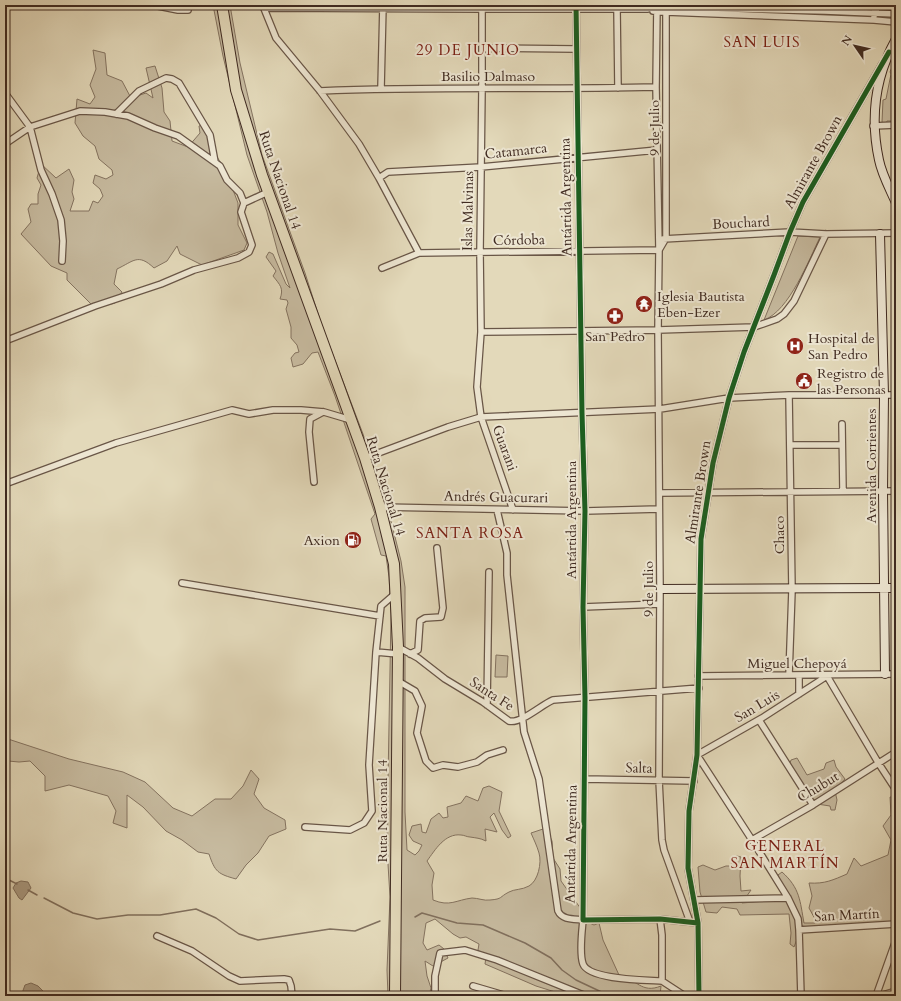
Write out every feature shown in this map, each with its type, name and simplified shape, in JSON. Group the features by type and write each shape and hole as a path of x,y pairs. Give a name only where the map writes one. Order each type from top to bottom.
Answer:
{"highway":[{"name":"Ruta Nacional 14","path":"222,5 236,90 268,192 365,458 380,507 394,564 398,650 395,996"}],"main road":[{"path":"896,39 889,52 877,88 874,126 879,162 896,203"},
{"name":"Avenida Corrientes","path":"880,234 884,395 883,491 885,674"},
{"path":"660,590 896,588"}],"street":[{"path":"153,5 178,10 188,10 188,5"},
{"path":"874,20 874,13 879,5"},
{"path":"419,253 359,144 320,91 276,38 263,6 576,7 617,9 737,7 825,8 896,14"},
{"path":"381,88 383,7"},
{"name":"Islas Malvinas","path":"481,417 477,387 480,332 482,7"},
{"name":"Antártida Argentina","path":"576,7 576,88 584,511 583,607 585,698 583,920 660,918 698,923"},
{"path":"737,7 738,15"},
{"path":"660,8 738,15 896,22"},
{"name":"9 de Julio","path":"660,8 656,87 660,409 659,780 662,840 664,850 690,922"},
{"name":"9 de Julio","path":"659,250 666,238 660,8"},
{"path":"825,8 825,19"},
{"path":"617,9 618,88"},
{"path":"482,48 576,49"},
{"name":"Almirante Brown","path":"699,996 698,923 688,868 689,811 697,755 701,539 713,463 729,398 790,232 803,202 889,52"},
{"path":"116,114 139,91 166,78 172,79 179,83 210,135 215,162"},
{"name":"Basilio Dalmaso","path":"320,91 381,88 656,87"},
{"path":"5,93 30,127 41,170 52,194 61,220 63,241 62,261"},
{"path":"5,144 30,127 80,111 105,112 128,116 154,128 178,136 220,166 227,180 240,193 244,203 241,212 252,245 249,252 238,258 194,270 161,284 95,306 5,341"},
{"path":"874,126 896,125"},
{"name":"Catamarca","path":"388,172 481,167 657,150"},
{"path":"373,167 388,172"},
{"path":"379,178 388,172"},
{"path":"244,203 268,192"},
{"name":"Bouchard","path":"658,239 790,232 826,234 896,233"},
{"path":"480,332 658,330 754,327 777,320 784,314 794,300 826,234"},
{"name":"Córdoba","path":"382,268 419,253 659,250"},
{"path":"365,458 448,427 481,417 660,409 729,398 789,395 896,395"},
{"name":"Chaco","path":"789,395 792,590 789,675"},
{"path":"5,484 116,443 232,410 249,414 274,410 301,410 324,412 351,420"},
{"path":"314,482 309,432 310,419 324,412"},
{"name":"Guarani","path":"481,417 513,510"},
{"path":"842,424 843,491"},
{"path":"790,445 842,445"},
{"path":"660,493 896,491"},
{"name":"Andrés Guacurari","path":"380,507 584,511 659,509"},
{"path":"497,510 507,553 507,575 524,732 539,779 558,911 560,916 564,918 583,920 581,959 583,966 588,970 605,976 662,981 685,996"},
{"path":"410,654 418,650 420,621 425,618 441,617 443,608 437,548"},
{"path":"487,705 490,572"},
{"path":"182,583 380,616"},
{"path":"305,827 350,830 364,823 372,811 369,766 376,652 381,606 396,593"},
{"path":"583,607 660,604"},
{"path":"376,652 398,650"},
{"name":"Santa Fe","path":"398,650 410,654 445,679 487,705 509,721 513,722 523,718 553,700 699,688"},
{"name":"Miguel Chepoyá","path":"698,676 827,676 896,674"},
{"path":"799,675 799,694"},
{"path":"827,676 896,790"},
{"name":"San Luis","path":"697,755 759,720 827,676"},
{"path":"397,681 415,691 422,706 417,733 426,761 433,768 443,765 458,767 477,762 487,755 503,750"},
{"path":"759,720 813,805"},
{"name":"Chubut","path":"752,840 813,805 896,752"},
{"path":"697,755 788,898 798,919 801,996"},
{"name":"Salta","path":"584,779 694,781"},
{"path":"694,900 788,898"},
{"path":"660,918 662,935 662,981"},
{"name":"San Martín","path":"799,930 896,924"},
{"path":"157,936 192,951 229,976 240,980 284,978 289,980 292,996"},
{"path":"877,996 896,940"},
{"path":"435,996 435,976 440,953 465,950 497,960 586,996"},
{"path":"473,986 507,996"},
{"path":"877,996 896,990"}],"shaded area":[{"path":"213,5 230,5 240,63 262,155 305,273 322,326 363,434 391,521 401,561 405,587 405,812 407,850 415,855 422,845 413,841 409,835 412,826 421,824 422,832 426,833 431,819 439,813 443,818 448,817 447,807 461,803 466,796 478,801 483,788 489,786 502,792 499,811 511,836 508,838 502,830 494,813 490,817 497,832 485,829 486,841 461,835 455,835 445,839 427,861 434,873 432,885 433,900 449,903 472,898 494,900 511,891 529,886 537,876 540,862 538,850 531,833 546,828 552,841 553,858 560,869 561,881 581,909 583,920 594,925 599,923 603,940 619,975 644,987 654,988 661,986 660,996 568,996 536,986 485,964 486,957 478,950 479,944 466,937 460,938 435,919 426,923 423,943 427,950 439,945 444,949 448,958 433,966 425,961 427,976 431,988 429,996 388,996 387,970 390,897 388,864 382,850 387,837 391,614 386,556 381,555 371,519 375,514 335,396 318,352 312,353 303,364 293,367 291,358 295,353 299,352 297,345 291,338 291,327 286,309 288,303 287,300 280,299 282,292 281,287 273,276 276,271 266,257 269,252 273,254 286,284 290,288 278,253 267,212 247,155 223,56"},
{"path":"93,50 105,53 107,75 122,81 131,98 146,93 153,98 146,68 155,66 162,88 164,112 170,121 172,141 188,147 200,133 199,126 204,124 211,148 225,169 238,203 238,225 247,243 244,250 202,265 180,254 177,246 167,261 154,268 149,263 144,261 132,261 117,269 114,284 122,292 115,303 95,308 67,280 67,273 51,266 21,234 31,222 28,209 31,204 38,204 38,194 41,185 37,178 41,164 56,178 69,169 74,180 72,192 74,199 70,211 89,211 93,201 98,203 103,196 100,189 93,183 95,175 106,179 113,175 112,170 99,159 95,146 83,136 75,123 77,99 90,104 95,97 90,85 96,69"},
{"path":"896,57 896,121 887,121 886,124 882,122 883,100 886,99 891,74 890,72"},
{"path":"798,236 820,237 790,296 773,315 764,320"},
{"path":"496,655 508,656 507,677 495,677"},
{"path":"5,738 69,759 123,772 145,782 173,808 192,816 215,799 231,799 243,786 251,770 259,779 254,794 264,808 285,820 286,829 269,836 258,853 246,865 236,879 221,874 215,869 209,854 198,852 182,840 166,831 143,807 127,795 127,828 113,823 116,811 108,796 69,785 45,791 45,776 30,761 8,761 5,758"},
{"path":"797,758 807,775 824,769 826,763 834,760 836,767 845,779 835,791 837,800 835,810 831,810 830,806 817,804 803,788 789,766 791,760"},
{"path":"890,797 896,797 896,922 815,928 802,926 794,947 790,944 791,933 789,914 740,915 737,909 722,907 717,913 706,912 700,892 698,867 703,865 715,870 726,866 731,866 733,858 737,856 741,857 741,891 751,890 742,903 787,901 778,875 782,872 796,889 804,923 815,923 815,919 809,908 812,896 809,883 833,880 847,874 854,858 861,866 888,855 891,840 883,826 891,815"},
{"path":"21,881 28,882 31,888 22,900 13,888 16,883"},
{"path":"31,983 38,986 43,991 39,996 21,996 25,985"}],"waterway":[{"path":"5,878 17,884"},
{"path":"28,890 37,895"},
{"path":"44,898 73,913 97,919 128,915 160,915 196,909 216,918 239,934 258,940 330,929 355,931 380,921"},
{"path":"415,917 422,913 457,923 483,925 525,943 551,958 562,970 576,980 610,996"}],"cycle path":[{"path":"576,5 582,413 585,511 583,607 585,698 583,920 660,919 698,923"},
{"path":"699,996 698,923 688,868 689,811 697,755 701,539 713,463 729,398 744,352 790,232 803,202 889,52"}],"place":[{"name":"Iglesia Bautista Eben-Ezer","path":"644,304"},
{"name":"San Pedro","path":"615,316"},
{"name":"Hospital de San Pedro","path":"795,346"},
{"name":"Registro de las Personas","path":"804,381"},
{"name":"Axion","path":"353,540"}],"district":[{"name":"SAN LUIS","path":"762,42"},
{"name":"29 DE JUNIO","path":"468,50"},
{"name":"SANTA ROSA","path":"470,533"},
{"name":"GENERAL SAN MARTÍN","path":"785,854"}]}
